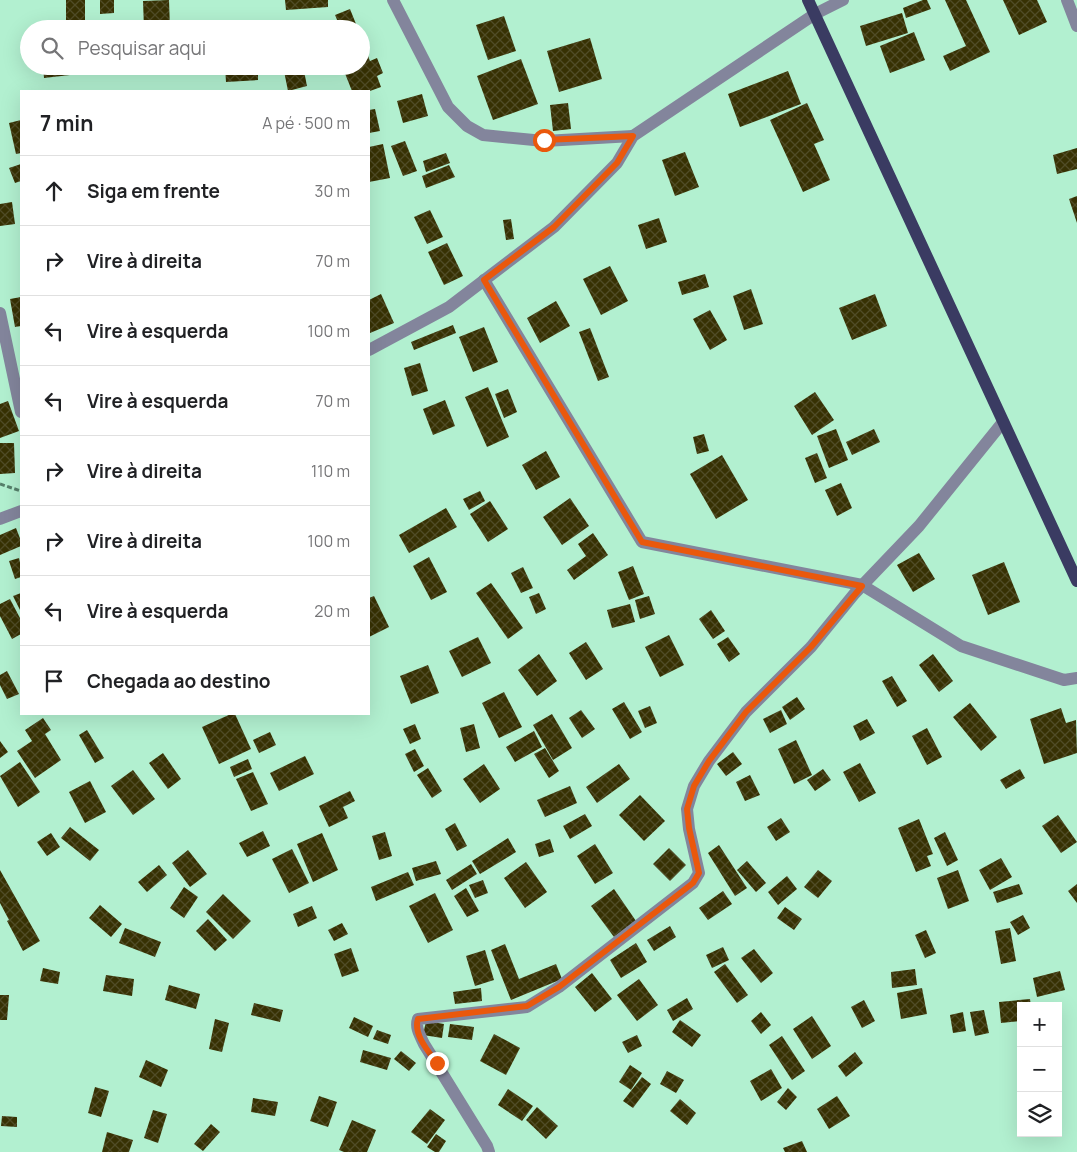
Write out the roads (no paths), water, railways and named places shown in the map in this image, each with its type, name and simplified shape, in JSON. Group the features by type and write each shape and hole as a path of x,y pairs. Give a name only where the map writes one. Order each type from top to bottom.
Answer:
{"main road":[{"path":"808,0 1077,580"}],"street":[{"path":"393,0 448,107 467,126 483,135 544,140 633,136"},
{"path":"370,349 449,307 554,227 617,163 633,136 815,14 843,0"},
{"path":"1067,0 1077,26"},
{"path":"484,280 642,542 862,586 960,646 1064,680 1077,678"},
{"path":"0,312 20,407"},
{"path":"489,1152 477,1129 424,1044 416,1024 418,1019 527,1006 559,987 693,883 699,873 689,828 687,809 694,786 709,761 746,712 811,647 862,586 919,526 1003,422"},
{"path":"0,518 20,511"}]}
